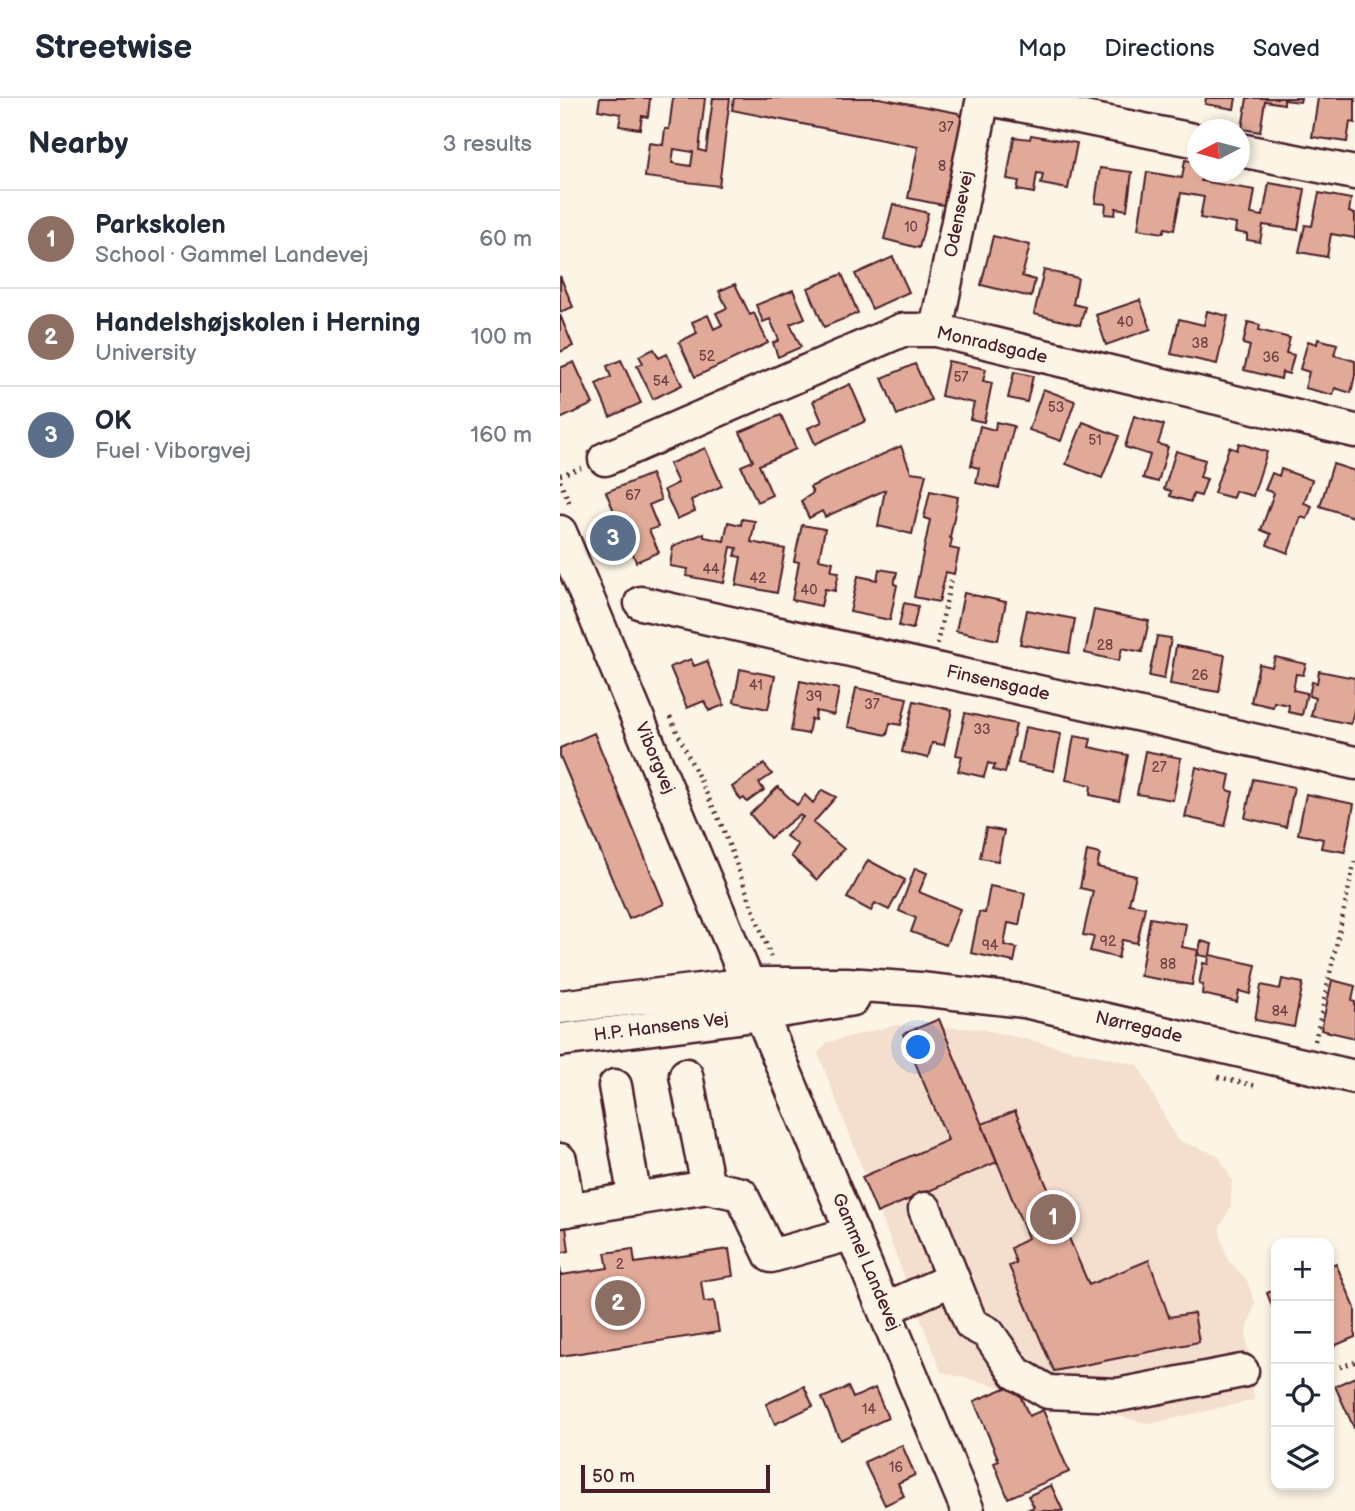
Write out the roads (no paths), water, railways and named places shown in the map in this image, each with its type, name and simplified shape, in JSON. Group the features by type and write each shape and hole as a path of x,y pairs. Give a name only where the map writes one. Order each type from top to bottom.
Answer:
{"street":[{"path":"984,98 1187,139"},
{"name":"Odensevej","path":"936,330 984,98"},
{"path":"1250,152 1355,173"},
{"name":"Monradsgade","path":"605,459 902,330 936,330 1355,431"},
{"name":"Viborgvej","path":"560,532 762,1014"},
{"name":"Finsensgade","path":"641,603 1355,764"},
{"name":"Nørregade","path":"750,984 847,984 1024,1001 1355,1077"},
{"name":"H.P. Hansens Vej","path":"560,1007 750,984"},
{"name":"Nørregade","path":"762,1014 920,989"},
{"name":"H.P. Hansens Vej","path":"560,1040 762,1014"},
{"name":"Gammel Landevej","path":"762,1014 968,1511"},
{"path":"686,1075 708,1187"},
{"path":"615,1086 635,1199"},
{"path":"560,1160 564,1211 708,1187 741,1194 771,1256 853,1233"},
{"path":"925,1209 971,1324 988,1333 1016,1373 1048,1392 1118,1395 1242,1371"},
{"path":"885,1308 953,1279"}],"place":[{"name":"OK","path":"613,538"},
{"name":"Parkskolen","path":"1053,1217"},
{"name":"Handelshøjskolen i Herning","path":"618,1303"}]}
